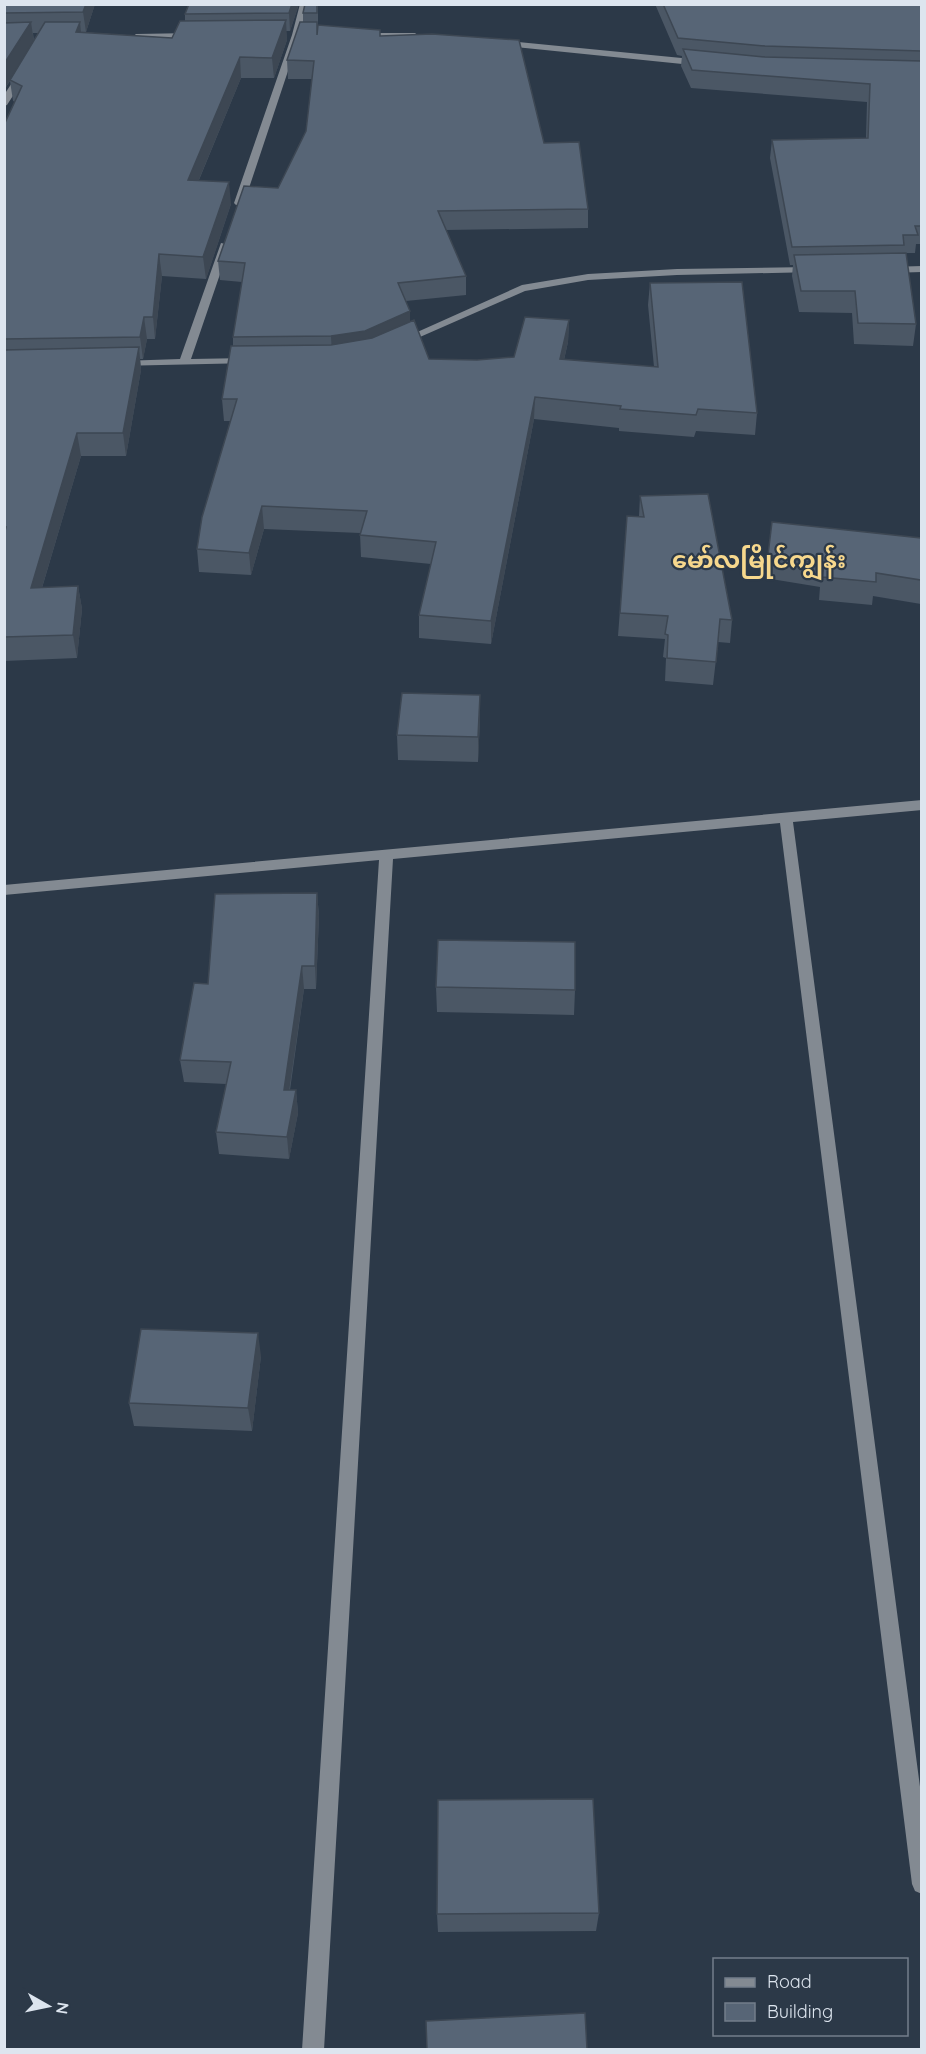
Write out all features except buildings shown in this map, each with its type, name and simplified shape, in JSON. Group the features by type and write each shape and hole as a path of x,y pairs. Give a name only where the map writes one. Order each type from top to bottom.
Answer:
{"street":[{"path":"235,216 296,36 304,4"},
{"path":"284,36 308,35"},
{"path":"355,35 423,37"},
{"path":"128,37 200,36"},
{"path":"490,42 715,64"},
{"path":"4,103 27,66"},
{"path":"186,362 227,238"},
{"path":"879,270 921,269"},
{"path":"389,346 522,288 599,276 677,272 820,270"},
{"path":"106,364 264,361"},
{"path":"4,890 921,805"},
{"path":"786,818 921,1884"},
{"path":"313,2049 386,855"}],"district":[{"name":"မော်လမြိုင်ကျွန်း","path":"759,560"}]}
